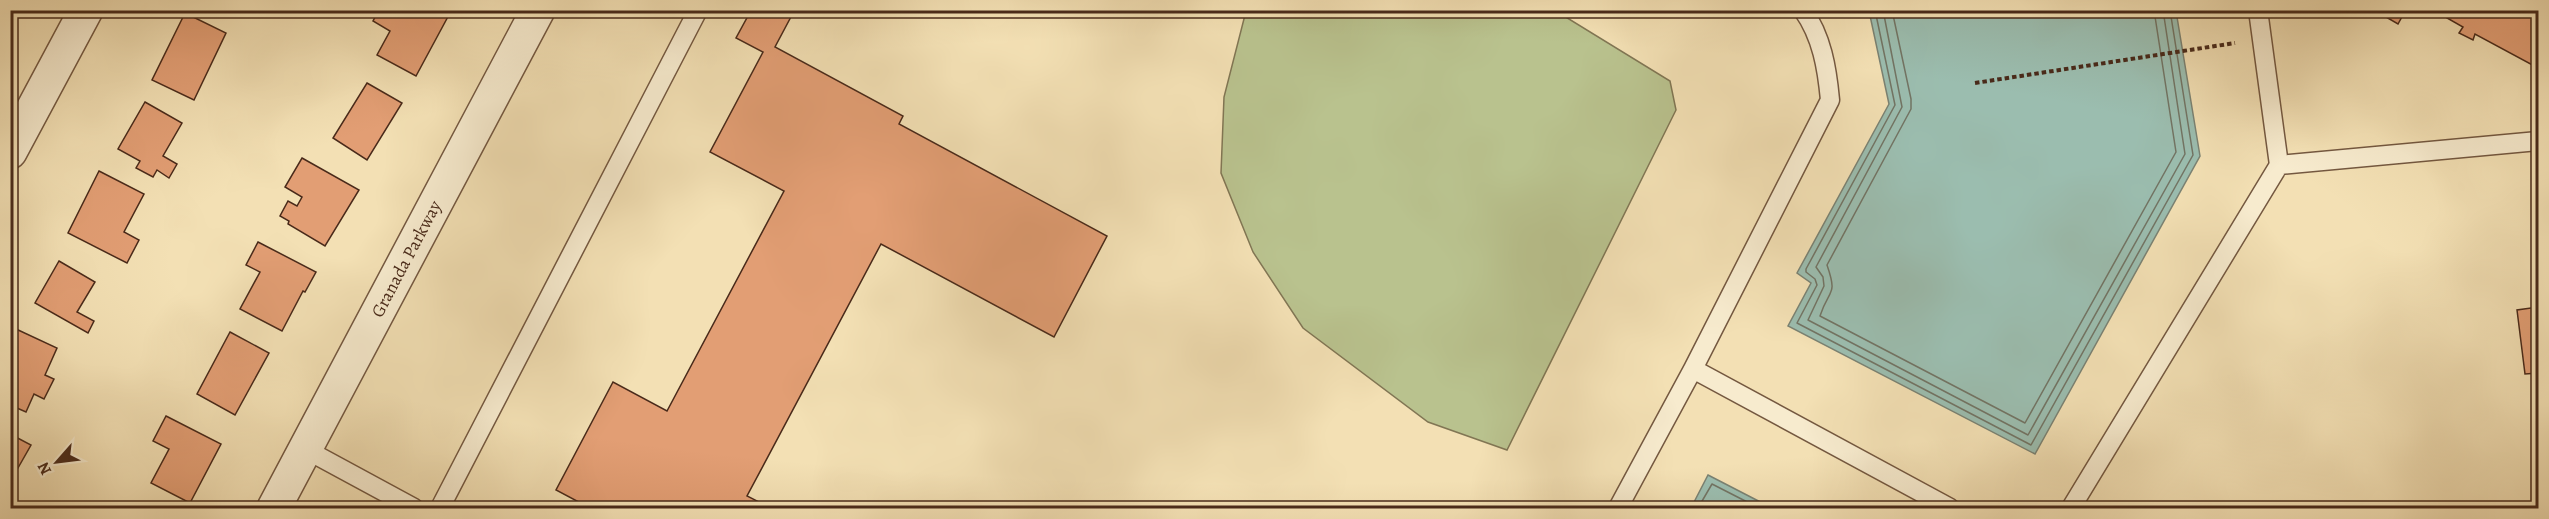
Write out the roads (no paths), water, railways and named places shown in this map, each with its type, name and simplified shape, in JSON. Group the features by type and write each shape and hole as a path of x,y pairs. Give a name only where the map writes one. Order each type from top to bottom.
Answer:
{"street":[{"path":"10,152 86,10"},
{"name":"Granada Parkway","path":"273,508 538,10"}],"lane":[{"path":"440,508 698,10"},
{"path":"1618,508 1693,369 1830,100 1826,63 1810,21 1803,10"},
{"path":"2071,508 2279,165 2258,10"},
{"path":"2279,165 2538,141"},
{"path":"1693,369 1950,508"},
{"path":"305,449 414,508"}],"water":[{"path":"1869,11 2176,11 2200,156 2035,454 1788,326 1811,283 1797,273 1889,104"},
{"path":"1708,475 1772,508 1691,508"}]}
